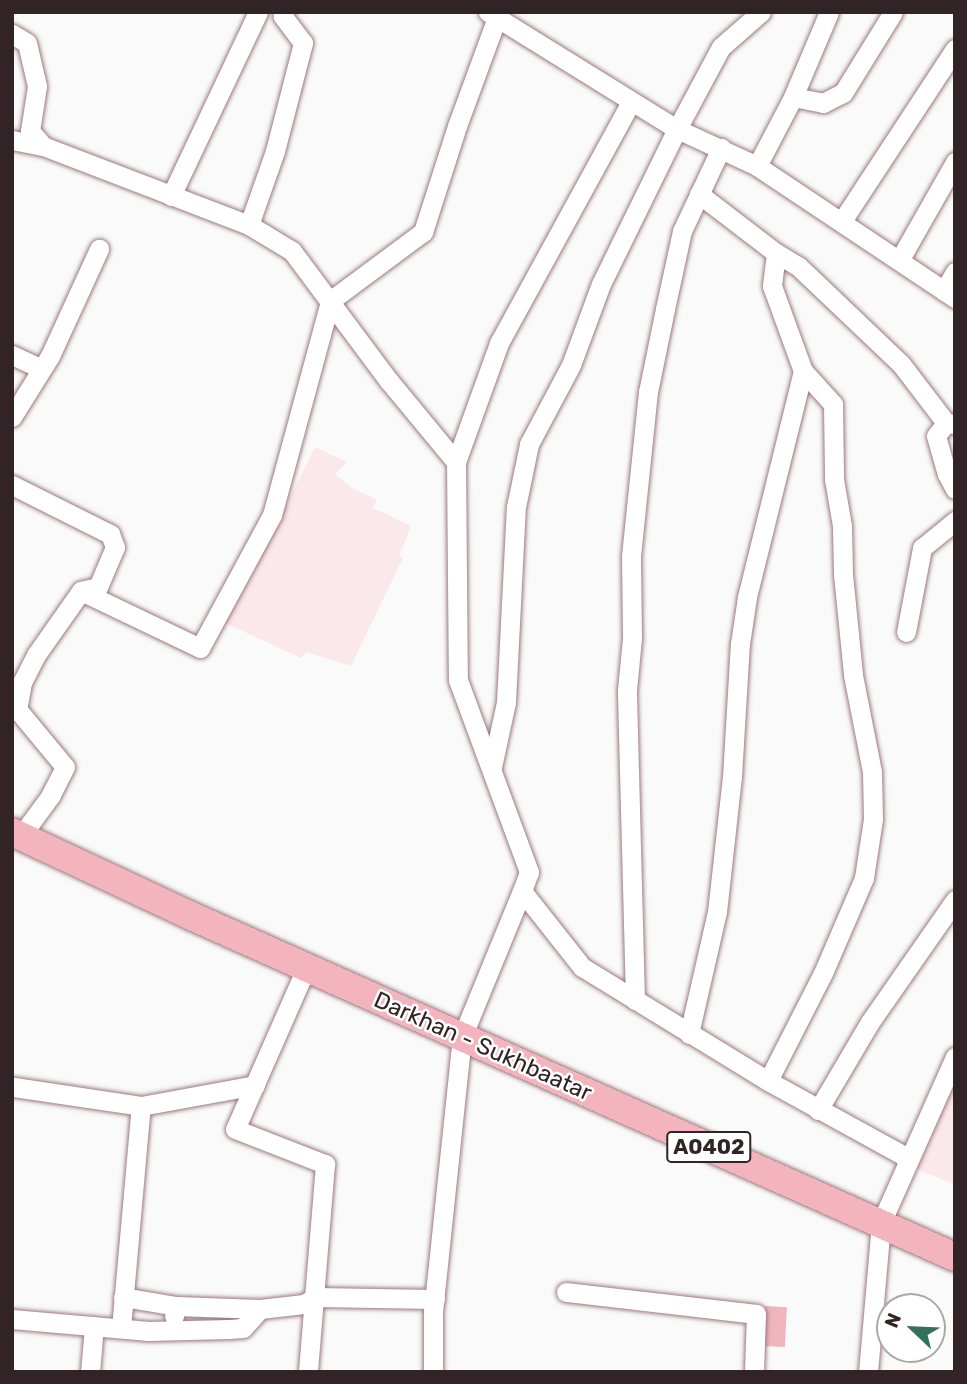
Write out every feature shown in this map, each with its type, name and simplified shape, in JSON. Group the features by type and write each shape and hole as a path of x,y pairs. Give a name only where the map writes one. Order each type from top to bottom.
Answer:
{"highway":[{"name":"Darkhan - Sukhbaatar","path":"16,834 189,915 955,1257"}],"street":[{"path":"171,196 258,12"},
{"path":"249,225 275,152 303,43 283,16 284,12"},
{"path":"492,767 506,702 516,507 529,444 571,365 601,284 677,129 721,47 761,12"},
{"path":"757,166 793,97 829,12"},
{"path":"793,97 823,103 843,93 893,12"},
{"path":"81,591 200,648 272,515 330,301 423,232 492,16 677,129 757,166 950,294 955,272"},
{"path":"12,34 27,43 37,86 30,131 43,146"},
{"path":"842,221 955,49"},
{"path":"433,1372 435,1299 462,1037 528,872 492,767 458,680 456,462 499,343 631,102"},
{"path":"12,139 43,146 249,225 292,251 389,381 456,462"},
{"path":"635,1000 627,690 632,638 631,556 648,392 682,231 721,148"},
{"path":"900,259 955,162"},
{"path":"699,194 797,266 901,363 950,423 936,436 947,474 955,489"},
{"path":"12,417 40,368 50,356 99,248"},
{"path":"768,1081 823,973 864,878 873,819 872,772 853,675 843,574 842,526 834,479 833,404 803,370 772,286 776,253"},
{"path":"12,355 40,368"},
{"path":"689,1034 717,912 732,777 740,644 747,597 803,370"},
{"path":"12,485 110,534 115,547 98,587 81,591 36,655 22,682 17,709 65,767 51,795 16,834"},
{"path":"906,632 922,548 955,521"},
{"path":"522,891 582,967 768,1081 908,1158"},
{"path":"818,1110 877,1011 955,900"},
{"path":"307,966 235,1129 325,1164 308,1372"},
{"path":"868,1372 881,1223 955,1056"},
{"path":"14,1087 141,1106 254,1085"},
{"path":"121,1328 141,1106"},
{"path":"566,1293 756,1314 754,1372"},
{"path":"123,1297 176,1306 260,1309 304,1304 314,1297 435,1299"},
{"path":"172,1328 176,1306"},
{"path":"12,1319 148,1331 172,1328 243,1328 260,1309"},
{"path":"90,1372 94,1326"}],"shaded area":[{"path":"315,447 347,462 335,474 352,488 377,500 373,508 411,526 399,556 403,558 351,666 306,652 301,658 221,621 246,575 251,577"},
{"path":"955,1081 955,1185 917,1169"},
{"path":"765,1306 787,1307 785,1347 763,1346"}]}
